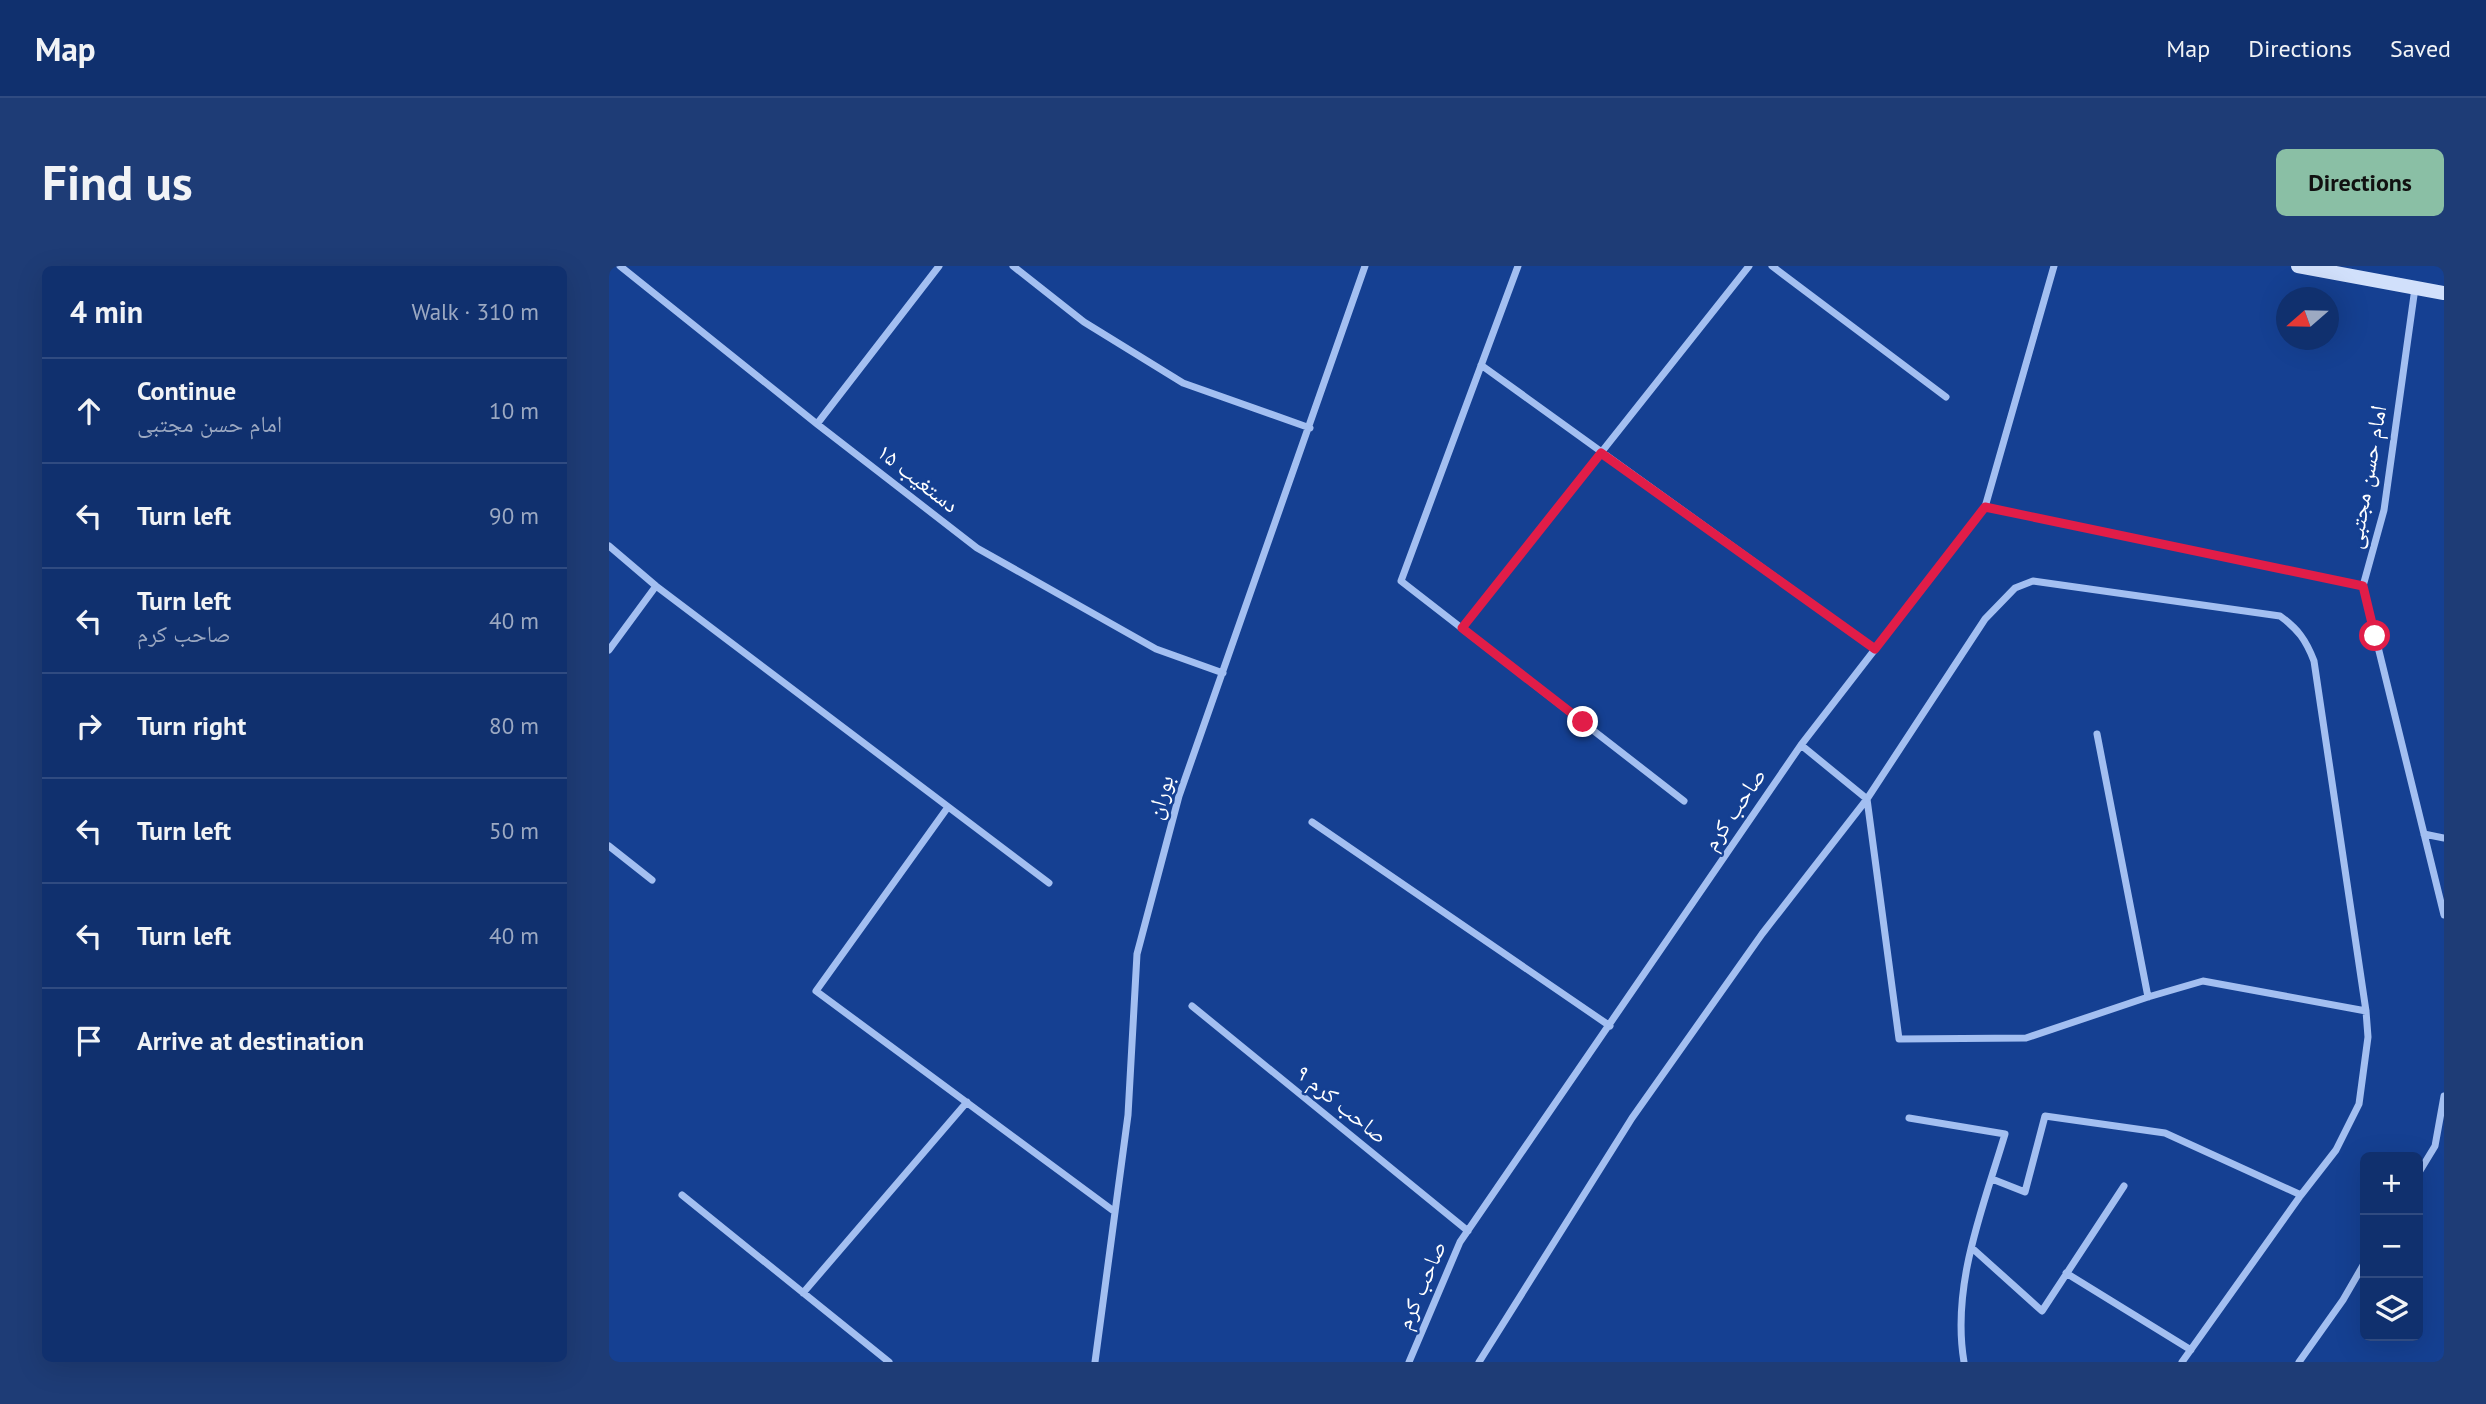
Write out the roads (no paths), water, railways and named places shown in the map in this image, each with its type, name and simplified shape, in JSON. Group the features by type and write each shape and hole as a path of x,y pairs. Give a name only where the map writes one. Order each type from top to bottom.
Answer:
{"street":[{"name":"دستغیب ۱۵","path":"620,266 977,548 1156,649 1223,673"},
{"path":"817,424 939,266"},
{"path":"1013,266 1084,322 1183,383 1310,428"},
{"name":"بوران","path":"1095,1362 1128,1115 1137,954 1179,796 1365,266"},
{"path":"1518,266 1401,581 1684,801"},
{"path":"1462,628 1749,266"},
{"path":"1772,266 1946,397"},
{"name":"صاحب کرم","path":"1409,1362 1459,1242 1801,745 1985,507 2054,266"},
{"path":"2298,266 2444,293"},
{"name":"امام حسن مجتبی","path":"2415,288 2384,510 2363,586 2444,915"},
{"path":"1481,366 1875,649"},
{"path":"1985,507 2363,586"},
{"path":"609,547 656,586 1049,883"},
{"path":"1479,1362 1632,1118 1762,934 1867,799 1985,619 2015,588 2033,580 2280,616 2296,627 2306,641 2314,661 2366,1011 2366,1059 2359,1104 2336,1150 2182,1362"},
{"path":"609,650 656,586"},
{"path":"2097,734 2148,997"},
{"path":"1801,745 1867,799 1899,1040 2026,1038 2203,981 2366,1011"},
{"path":"948,807 816,992 1115,1212"},
{"path":"1312,822 1609,1026"},
{"path":"2424,834 2444,838"},
{"path":"609,846 652,880"},
{"name":"صاحب کرم ۹","path":"1192,1006 1468,1231"},
{"path":"2423,1166 2435,1146 2444,1096"},
{"path":"803,1293 967,1102"},
{"path":"1991,1180 2025,1192 2045,1116 2165,1133 2301,1195"},
{"path":"1909,1118 2005,1135 1966,1264 1959,1333 1964,1362"},
{"path":"1972,1248 2042,1311 2124,1186"},
{"path":"682,1195 889,1362"},
{"path":"2299,1362 2343,1300 2360,1271"},
{"path":"2066,1273 2191,1350"}]}
